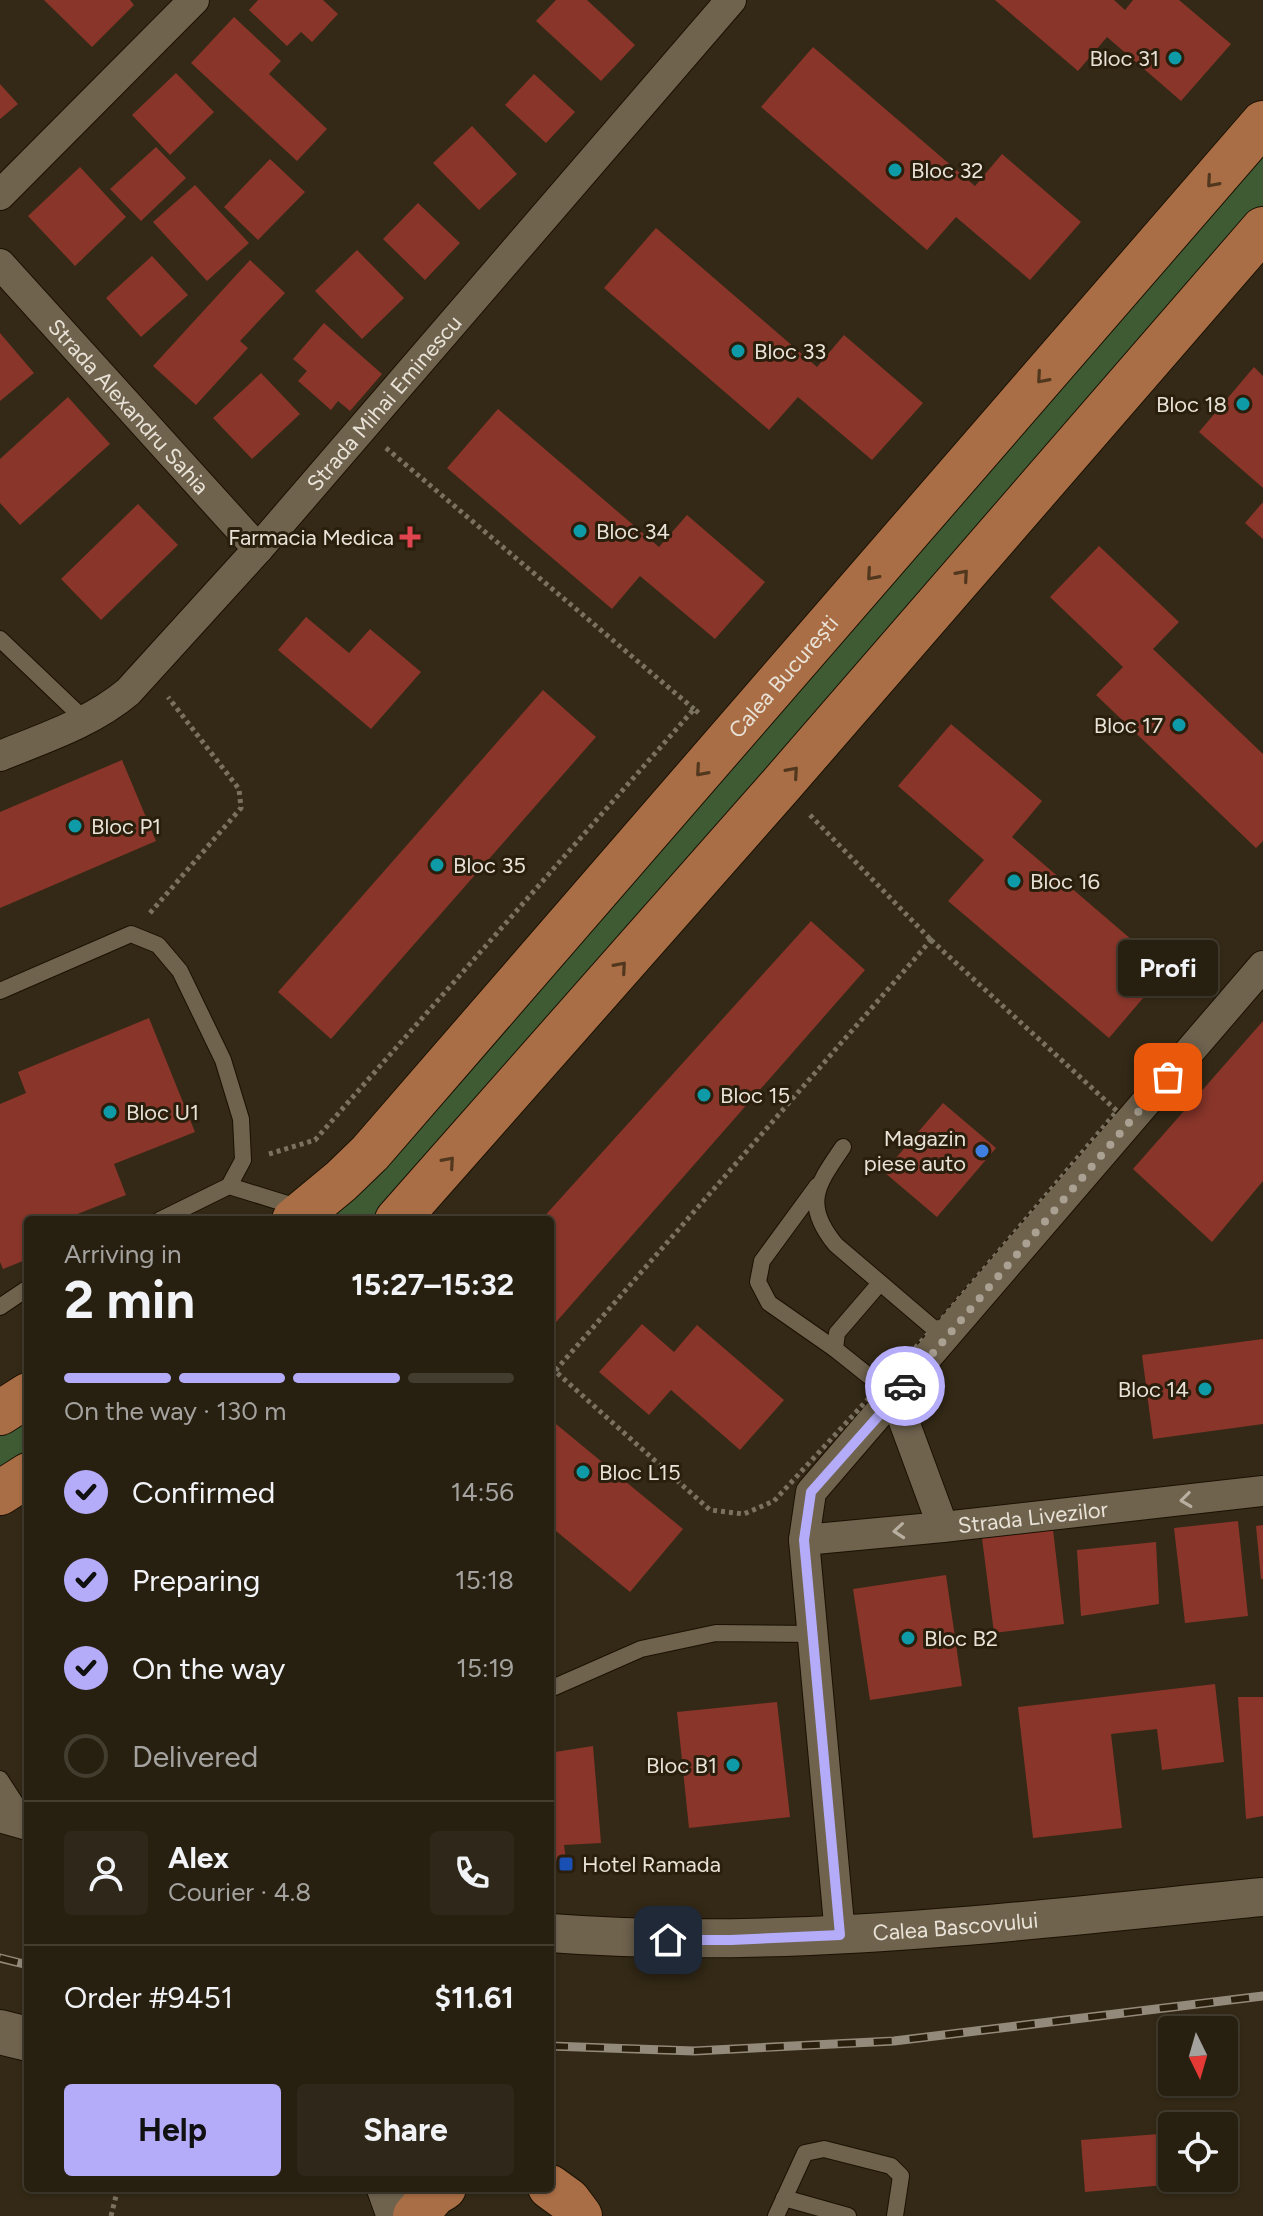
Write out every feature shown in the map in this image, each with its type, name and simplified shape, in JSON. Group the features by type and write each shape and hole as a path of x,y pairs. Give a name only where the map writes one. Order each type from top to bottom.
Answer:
{"main road":[{"name":"Calea București","path":"300,1215 341,1181 380,1141 1263,123"},
{"path":"401,1216 781,785 1263,229"},
{"path":"0,1413 24,1398"},
{"path":"0,1493 24,1478"},
{"path":"0,2032 24,2038"},
{"path":"554,2190 568,2200 580,2216"},
{"path":"390,2192 399,2216"},
{"path":"415,2216 437,2192"}],"street":[{"path":"0,195 194,0"},
{"name":"Strada Mihai Eminescu","path":"0,756 112,706 148,671 258,549 731,0"},
{"name":"Strada Alexandru Sahia","path":"0,264 258,549"},
{"path":"840,1935 804,1540 811,1492 1263,966"},
{"path":"895,1397 943,1527"},
{"name":"Strada Livezilor","path":"804,1540 1263,1491"},
{"path":"0,1813 24,1819"},
{"name":"Calea Bascovului","path":"554,1933 637,1939 731,1940 840,1935 1263,1897"}],"lane":[{"path":"0,639 85,720"},
{"path":"0,991 131,934 158,945 180,971 223,1060 241,1119 243,1160 229,1186 168,1216"},
{"path":"843,1147 762,1261 758,1282 769,1303 835,1349 895,1397"},
{"path":"818,1184 816,1203 822,1229 836,1245 945,1338"},
{"path":"229,1186 300,1215"},
{"path":"835,1349 837,1333 880,1283"},
{"path":"0,1307 24,1291"},
{"path":"554,1687 641,1649 716,1633 812,1634"},
{"path":"0,1779 24,1814"},
{"path":"776,2216 805,2153 824,2149 891,2166 901,2176 895,2216"},
{"path":"784,2198 848,2216"}],"path":[{"path":"362,428 694,709"},
{"path":"131,934 241,808 242,799 239,789 148,671"},
{"path":"111,2216 117,2192"}],"green space":[{"path":"1263,122 1263,229 400,1216 298,1216"},
{"path":"24,1397 24,1478 0,1493 0,1412"}],"building":[{"path":"44,0 130,0 134,5 92,47"},
{"path":"258,0 323,0 338,14 312,42 301,32 287,46 249,10"},
{"path":"556,0 587,0 635,45 601,81 536,21"},
{"name":"Bloc 31","path":"995,0 1114,0 1125,10 1133,0 1179,0 1231,44 1181,101 1107,37 1078,71"},
{"path":"234,17 281,61 269,74 327,129 297,161 191,63"},
{"name":"Bloc 32","path":"813,47 975,186 1002,154 1081,222 1030,280 956,217 927,250 761,107"},
{"path":"176,73 214,112 170,155 132,115"},
{"path":"534,74 575,112 546,143 505,105"},
{"path":"0,84 18,104 0,119"},
{"path":"472,126 517,174 479,210 433,163"},
{"path":"156,147 186,178 141,221 110,189"},
{"path":"270,159 305,192 258,240 224,207"},
{"path":"80,167 126,217 75,266 28,216"},
{"path":"195,185 249,243 207,281 153,222"},
{"path":"418,203 460,243 425,280 383,239"},
{"name":"Bloc 33","path":"656,228 817,367 844,335 923,403 872,460 798,397 769,430 604,288"},
{"path":"357,250 404,298 362,339 315,291"},
{"path":"152,256 188,295 141,337 106,298"},
{"path":"250,260 285,293 240,341 248,348 196,405 153,366"},
{"path":"324,323 382,374 350,411 338,401 331,410 298,381 307,371 293,359"},
{"path":"0,333 34,373 0,401"},
{"name":"Bloc 18","path":"1254,367 1263,376 1263,488 1199,432"},
{"path":"261,373 300,414 252,459 213,418"},
{"path":"68,397 110,444 20,525 0,503 0,459"},
{"name":"Bloc 34","path":"498,409 659,547 687,515 765,582 715,639 640,576 612,609 447,468"},
{"path":"1263,502 1263,539 1245,523"},
{"path":"138,504 178,545 101,620 61,579"},
{"name":"Bloc 17","path":"1099,546 1179,622 1153,649 1263,754 1263,841 1256,848 1096,695 1123,667 1050,597"},
{"path":"306,617 349,653 370,629 421,672 371,729 278,650"},
{"name":"Bloc 35","path":"543,690 596,737 331,1039 278,992"},
{"name":"Bloc 16","path":"951,724 1042,801 1012,837 1167,970 1109,1038 948,901 984,860 898,786"},
{"name":"Bloc P1","path":"122,760 156,841 0,908 0,812"},
{"name":"Bloc 15","path":"811,921 865,970 554,1324 554,1216 545,1216"},
{"name":"Bloc U1","path":"149,1018 195,1132 114,1164 126,1195 72,1216 24,1216 24,1261 3,1269 0,1262 0,1104 26,1093 18,1072"},
{"path":"1263,1021 1263,1181 1212,1242 1133,1169"},
{"path":"943,1103 996,1148 937,1217 884,1172"},
{"path":"642,1324 674,1352 697,1325 784,1400 740,1450 671,1390 649,1415 599,1372"},
{"name":"Bloc 14","path":"1263,1339 1263,1424 1153,1439 1142,1355"},
{"name":"Bloc L15","path":"554,1422 683,1529 630,1592 554,1529"},
{"path":"1052,1521 1064,1624 994,1633 981,1530"},
{"path":"1238,1521 1248,1616 1185,1623 1174,1528"},
{"path":"1263,1525 1263,1579 1261,1579 1256,1526"},
{"path":"1156,1542 1159,1604 1081,1616 1077,1550"},
{"name":"Bloc B2","path":"946,1575 962,1686 870,1700 853,1589"},
{"path":"1215,1684 1224,1762 1162,1770 1157,1729 1111,1734 1122,1828 1033,1838 1018,1707"},
{"path":"1238,1697 1263,1697 1263,1816 1246,1819"},
{"name":"Bloc B1","path":"777,1702 790,1817 689,1828 677,1712"},
{"path":"554,1745 555,1752 593,1746 601,1843 564,1845 566,1860 554,1861"},
{"path":"1158,2134 1158,2186 1085,2192 1081,2140"}],"railway":[{"path":"0,1958 24,1964"},
{"path":"554,2046 694,2051 894,2041 1263,1996"}],"way so far":[{"path":"905,1386 1168,1077"}],"place":[{"name":"Bloc 31","path":"1175,58"},
{"name":"Bloc 32","path":"895,170"},
{"name":"Bloc 33","path":"738,351"},
{"name":"Bloc 18","path":"1243,404"},
{"name":"Bloc 34","path":"580,531"},
{"name":"Farmacia Medica","path":"410,537"},
{"name":"Bloc 17","path":"1179,725"},
{"name":"Bloc P1","path":"75,826"},
{"name":"Bloc 35","path":"437,865"},
{"name":"Bloc 16","path":"1014,881"},
{"name":"Profi","path":"1168,1077"},
{"name":"Bloc 15","path":"704,1095"},
{"name":"Bloc U1","path":"110,1112"},
{"name":"Magazin piese auto","path":"982,1151"},
{"name":"Bloc 14","path":"1205,1389"},
{"name":"Bloc L15","path":"583,1472"},
{"name":"Bloc B2","path":"908,1638"},
{"name":"Bloc B1","path":"733,1765"},
{"name":"Hotel Ramada","path":"566,1864"}],"route":[{"path":"668,1940 840,1935 804,1540 811,1492 905,1386"}]}
